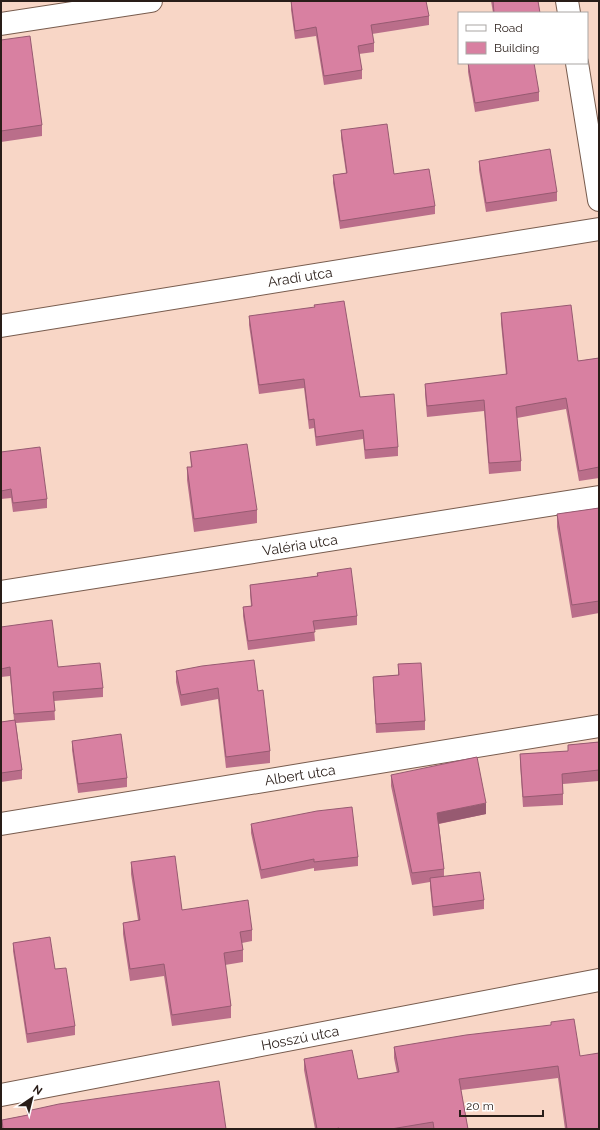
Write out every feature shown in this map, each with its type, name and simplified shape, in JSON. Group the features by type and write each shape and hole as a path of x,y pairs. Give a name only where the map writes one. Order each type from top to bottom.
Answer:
{"street":[{"path":"1,24 150,1"},
{"path":"567,1 569,12"},
{"path":"577,64 599,200"},
{"name":"Aradi utca","path":"1,326 599,229"},
{"name":"Valéria utca","path":"1,592 599,497"},
{"name":"Albert utca","path":"1,824 599,726"},
{"name":"Hosszú utca","path":"1,1095 599,980"}],"building":[{"path":"291,1 426,1 429,16 371,25 374,43 358,46 362,70 324,76 316,27 295,31"},
{"path":"493,1 538,1 540,12 494,12"},
{"path":"30,36 42,125 1,131 1,40"},
{"path":"468,64 534,64 539,92 475,103"},
{"path":"387,124 394,174 429,169 435,206 340,221 333,175 347,173 341,130"},
{"path":"550,149 557,192 486,203 479,161"},
{"path":"344,301 360,397 394,394 398,447 365,450 363,430 316,437 314,419 309,420 304,379 259,385 249,316 315,307 314,305"},
{"path":"571,305 578,361 599,358 599,467 579,471 566,398 516,407 521,461 489,463 484,400 427,406 425,384 507,374 501,313"},
{"path":"247,444 257,510 194,519 187,467 192,467 190,452"},
{"path":"40,447 47,499 13,503 11,489 1,491 1,452"},
{"path":"599,508 599,601 572,605 557,514"},
{"path":"351,568 357,616 313,621 315,632 248,641 243,607 252,606 250,585 318,576 317,573"},
{"path":"52,620 58,667 100,663 103,688 53,692 55,711 14,714 10,667 1,669 1,627"},
{"path":"254,660 258,691 263,690 270,751 226,757 218,688 181,695 176,671 202,666"},
{"path":"421,663 425,721 376,724 373,677 399,675 398,664"},
{"path":"15,720 22,770 1,773 1,722"},
{"path":"121,734 127,778 78,784 72,741"},
{"path":"599,742 599,770 562,774 563,794 523,797 520,754 568,751 568,745"},
{"path":"477,757 486,803 437,813 444,869 412,873 391,775"},
{"path":"352,807 358,857 314,862 314,859 261,870 251,824 317,811"},
{"path":"175,856 182,910 248,900 252,930 240,932 243,950 224,953 231,1006 172,1015 164,964 130,969 123,923 140,920 131,862"},
{"path":"480,872 484,900 433,907 430,878"},
{"path":"50,937 55,969 66,968 75,1026 27,1034 13,943"},
{"path":"574,1019 580,1056 599,1053 599,1129 567,1129 558,1066 459,1079 468,1129 434,1129 433,1122 391,1129 317,1129 304,1059 352,1050 358,1079 399,1072 394,1047 466,1035 551,1025 551,1022"},
{"path":"219,1081 226,1129 3,1129 2,1120 28,1115 27,1111 59,1104"}]}
